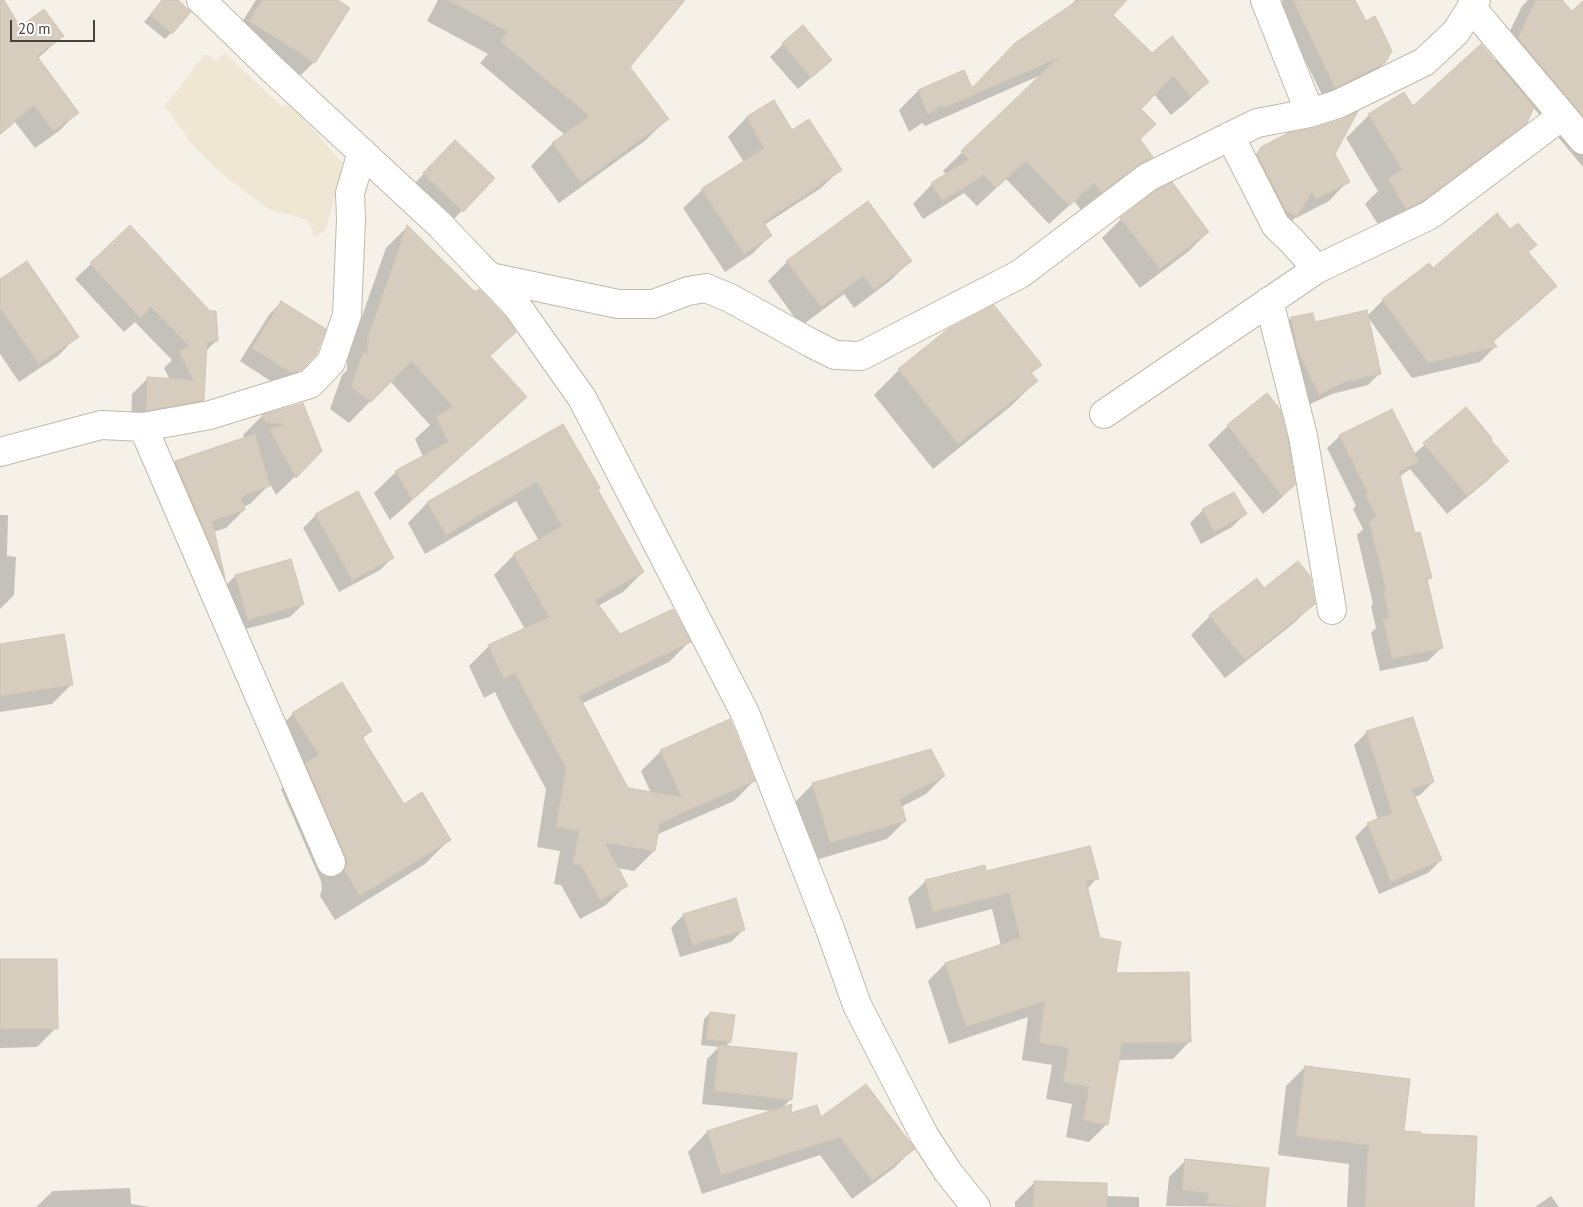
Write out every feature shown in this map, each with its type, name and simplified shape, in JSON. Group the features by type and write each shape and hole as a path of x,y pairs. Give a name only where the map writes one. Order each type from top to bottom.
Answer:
{"street":[{"path":"201,0 272,69 439,224 490,277 517,306 582,398 745,713 830,930 857,1005 924,1134 948,1172 976,1207"},
{"path":"1265,0 1310,113"},
{"path":"490,277 618,304 653,304 688,291 706,288 730,298 836,355 861,356 1020,274 1148,177 1257,123 1310,113 1338,104 1424,62 1456,32 1473,4 1583,140"},
{"path":"1104,414 1317,268 1430,215 1562,116"},
{"path":"1230,136 1276,226 1317,268"},
{"path":"0,452 101,425 143,428 210,415 310,384 331,362 346,314 351,219 350,193 362,152"},
{"path":"1270,301 1303,436 1332,610"},
{"path":"143,428 331,862"}],"shaded area":[{"path":"225,53 281,106 292,105 344,165 326,229 315,237 308,220 268,209 220,172 191,143 165,106 205,54 216,61"}],"building":[{"path":"0,0 4,0 20,27 44,9 64,36 37,56 79,113 53,131 34,105 0,134"},
{"path":"162,0 178,0 191,12 172,34 150,15"},
{"path":"262,0 338,0 350,8 315,63 249,21"},
{"path":"448,0 685,0 630,67 669,119 581,183 552,143 589,116 500,41 508,32"},
{"path":"1078,0 1127,0 1113,15 1152,53 1172,36 1209,82 1191,97 1173,76 1141,109 1156,124 1140,139 1153,157 1101,193 1094,183 1069,206 1026,161 996,188 984,175 942,201 931,183 969,159 961,151 1058,58 944,108 942,105 928,114 918,90 964,70 972,88 1015,43"},
{"path":"1293,0 1355,0 1366,21 1375,16 1392,51 1385,63 1335,88"},
{"path":"1536,0 1562,0 1572,11 1583,1 1583,116 1518,38"},
{"path":"803,25 832,60 811,78 782,43"},
{"path":"1481,44 1534,107 1527,123 1422,202 1406,209 1388,179 1402,170 1368,114 1404,92 1413,106"},
{"path":"774,100 792,130 809,119 842,170 763,221 772,236 744,254 701,189 764,148 746,117"},
{"path":"1358,111 1335,154 1350,182 1316,199 1312,192 1297,217 1286,211 1257,154 1261,147 1288,133 1315,128 1343,119"},
{"path":"455,140 495,178 463,212 423,173"},
{"path":"1172,182 1209,232 1160,269 1120,218 1156,190"},
{"path":"868,201 912,261 874,290 863,276 821,307 786,261"},
{"path":"1497,213 1510,229 1518,223 1537,245 1528,252 1557,286 1493,341 1497,347 1428,363 1382,299 1429,263 1433,268"},
{"path":"130,225 210,311 216,311 218,341 207,342 204,400 146,411 147,377 193,380 179,351 189,346 151,307 140,318 90,263"},
{"path":"407,225 475,292 479,289 505,316 516,332 490,356 527,397 412,500 395,471 448,442 436,417 453,407 412,361 371,402 351,387 363,352 367,354 368,337"},
{"path":"27,261 79,337 39,364 0,308 0,279"},
{"path":"281,301 326,329 316,355 302,370 291,373 252,348"},
{"path":"994,305 1042,365 1031,373 1038,381 958,444 898,369 948,329"},
{"path":"1367,310 1381,374 1345,382 1319,395 1297,349 1291,317 1313,313 1315,322"},
{"path":"1267,393 1280,409 1288,439 1295,485 1282,496 1227,425"},
{"path":"303,403 322,451 296,478 269,429 285,424 266,423 262,415"},
{"path":"1466,407 1509,461 1467,496 1423,443"},
{"path":"1392,409 1419,462 1399,472 1415,533 1420,532 1432,578 1427,579 1443,648 1392,659 1383,619 1389,618 1384,592 1386,591 1369,521 1376,516 1365,495 1368,494 1339,435"},
{"path":"563,424 600,488 598,490 644,572 595,600 620,634 673,609 691,642 579,696 628,788 681,797 660,750 730,719 755,781 660,823 655,851 605,843 628,886 600,900 581,865 573,864 579,831 556,827 566,768 515,673 504,679 488,645 549,617 513,554 562,526 537,482 446,535 427,502"},
{"path":"255,434 270,486 241,497 245,510 212,521 225,578 175,461"},
{"path":"358,491 394,558 352,580 315,514"},
{"path":"1234,492 1247,514 1214,532 1202,509"},
{"path":"291,559 304,604 248,620 235,575"},
{"path":"1298,561 1310,576 1315,604 1245,660 1209,615 1257,578 1264,588"},
{"path":"64,634 73,685 0,696 0,644"},
{"path":"342,682 372,731 362,737 404,804 422,792 451,840 360,896 344,870 347,863 345,856 305,763 319,755 292,713"},
{"path":"1413,717 1434,782 1412,789 1442,860 1391,882 1367,823 1392,813 1366,731"},
{"path":"931,749 945,776 900,799 906,821 830,843 812,783"},
{"path":"1090,846 1099,879 1086,881 1100,938 1121,942 1116,973 1189,972 1191,1042 1122,1043 1108,1125 1083,1120 1089,1087 1063,1082 1069,1048 1039,1043 1045,1001 966,1027 945,963 1020,938 1009,893 933,912 925,880 985,865 986,871"},
{"path":"736,898 745,930 692,945 683,914"},
{"path":"0,959 57,959 58,1029 0,1029"},
{"path":"710,1012 735,1015 731,1042 706,1039"},
{"path":"719,1045 797,1053 792,1100 714,1091"},
{"path":"1305,1066 1410,1079 1404,1131 1421,1132 1420,1134 1477,1136 1474,1207 1365,1207 1368,1145 1296,1136"},
{"path":"866,1084 915,1149 872,1181 840,1137 721,1175 707,1131 792,1104 791,1113 817,1105 821,1117"},
{"path":"1185,1159 1269,1168 1265,1207 1242,1207 1207,1203 1208,1193 1182,1190"},
{"path":"1034,1181 1107,1183 1107,1207 1033,1207"}]}
